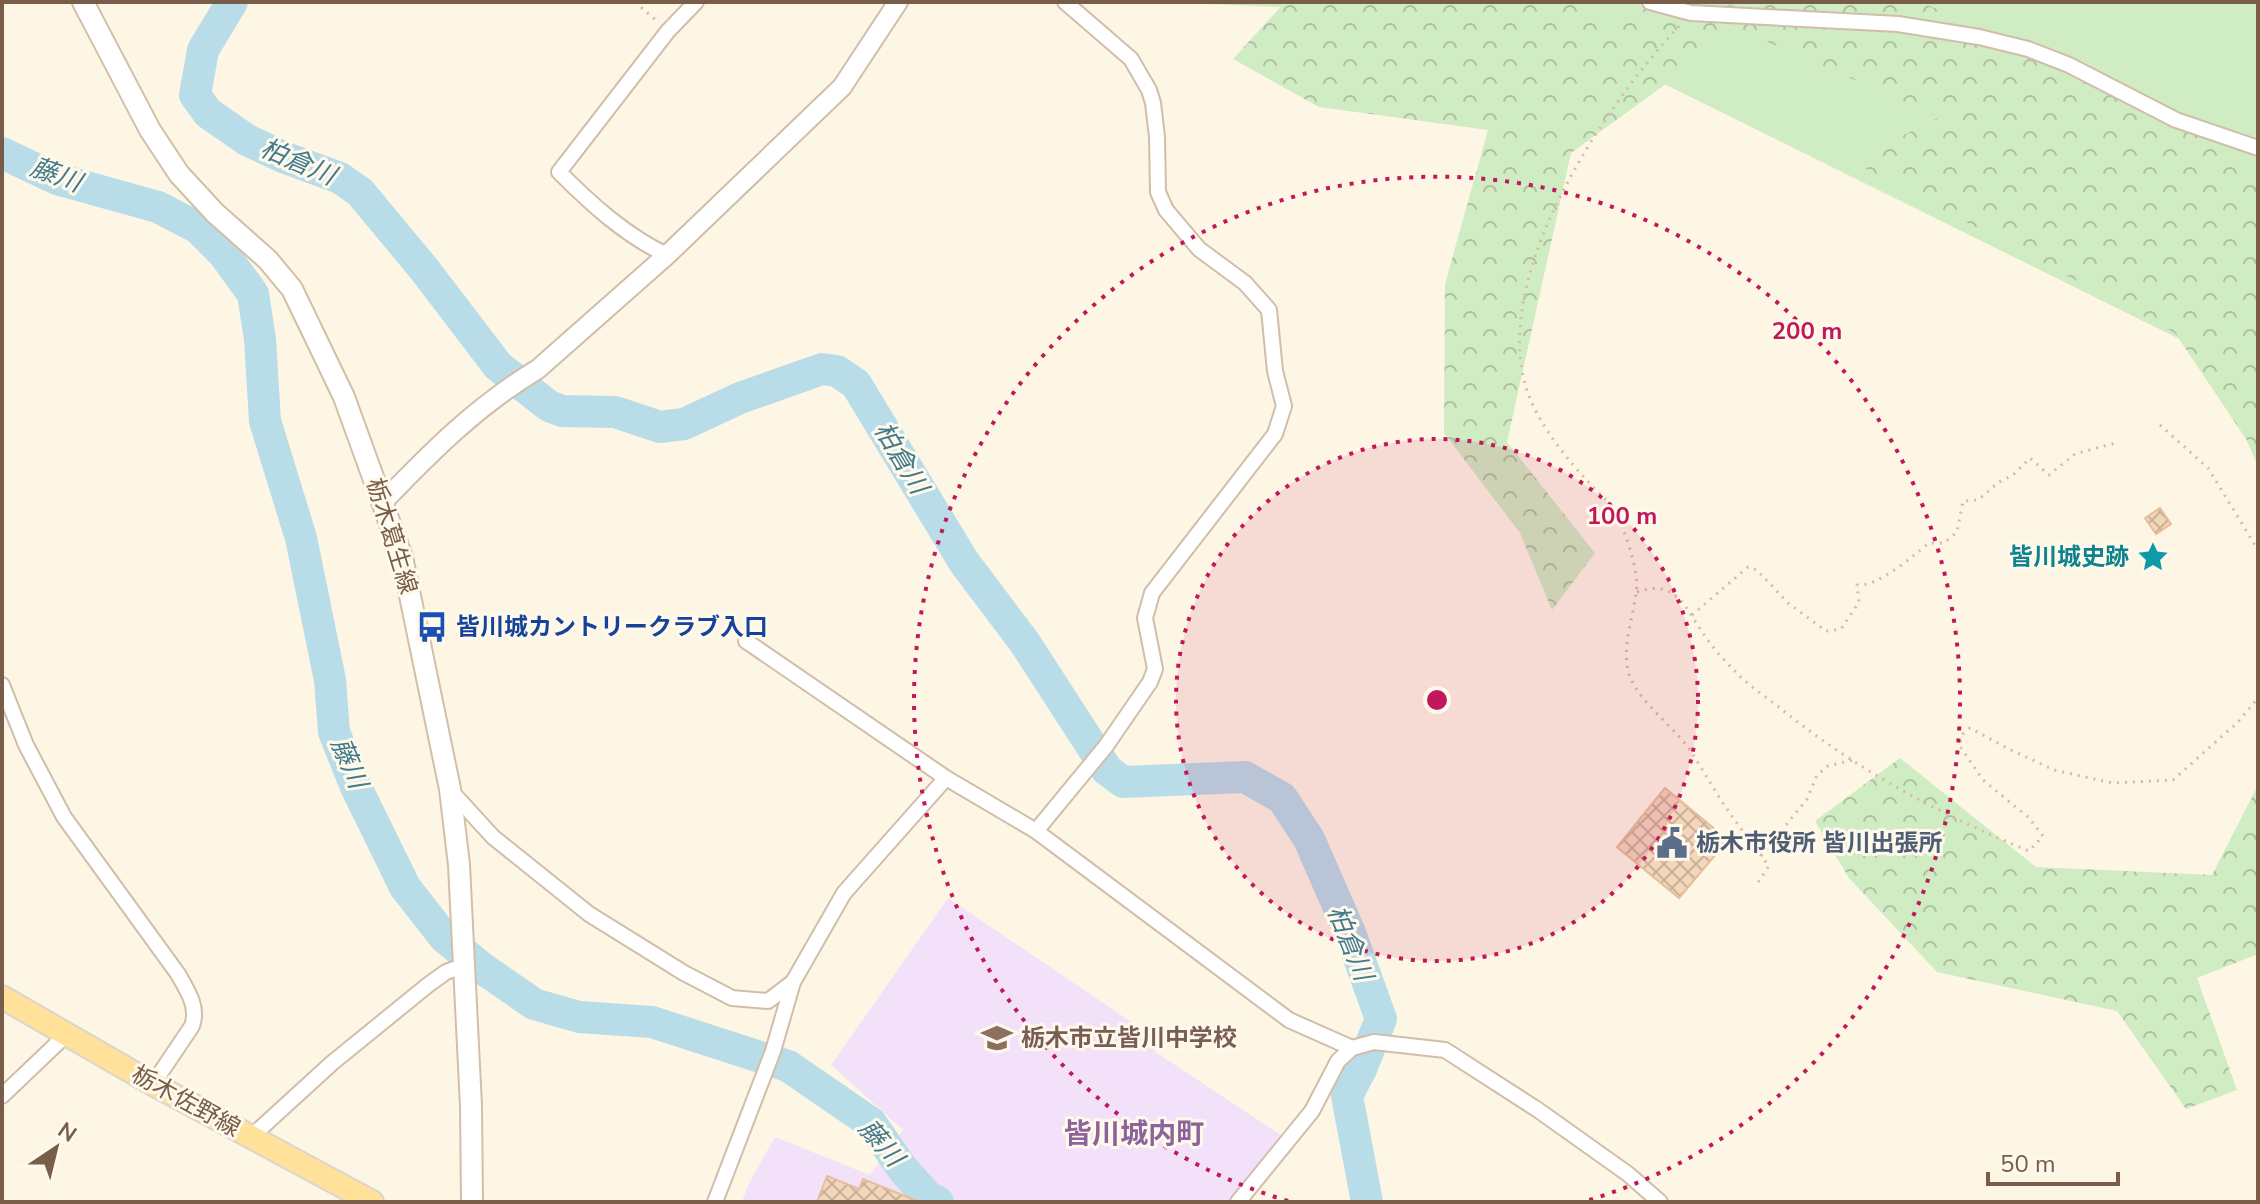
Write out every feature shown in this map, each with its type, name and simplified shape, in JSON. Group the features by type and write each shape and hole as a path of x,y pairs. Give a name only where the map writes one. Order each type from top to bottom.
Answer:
{"main road":[{"name":"栃木葛生線","path":"83,2 150,130 179,174 215,213 268,260 292,289 344,397 384,501 402,557 450,789 463,936 472,1202"},
{"name":"栃木佐野線","path":"2,997 153,1084 372,1202"}],"street":[{"path":"667,255 649,247 590,203 559,172 668,31 696,2"},
{"path":"384,501 458,426 505,389 538,369 667,255 842,87 898,2"},
{"path":"1036,831 1106,746 1155,669 1145,618 1152,593 1275,434 1284,406 1275,371 1269,310 1245,283 1199,249 1166,210 1158,192 1157,137 1149,90 1131,59 1065,2"},
{"path":"1650,2 1691,13 1898,24 1979,37 2028,49 2069,65 2176,120 2258,148"},
{"path":"746,641 946,778 1036,831 1289,1020 1352,1048"},
{"path":"2,685 26,745 64,817 178,974 192,1001 195,1019 192,1026 153,1084"},
{"path":"715,1202 773,1051 793,982 844,893 946,778"},
{"path":"450,789 493,837 589,914 684,973 732,998 768,1001 793,982"},
{"path":"251,1137 332,1063 428,985 446,972 464,968"},
{"path":"2,1096 67,1034"},
{"path":"1238,1202 1312,1111 1338,1061 1352,1048 1374,1042 1445,1050 1538,1110 1628,1174 1660,1202"}],"path":[{"path":"635,2 668,31"},
{"path":"1691,13 1658,49 1605,122 1571,176 1533,259 1524,291 1520,352 1523,377 1532,403 1554,441 1615,511 1637,575 1627,666 1635,689 1687,747 1769,866 1755,887"},
{"path":"2160,425 2208,468 2258,550"},
{"path":"1692,615 1748,567 1757,570 1788,603 1826,631 1841,629 1859,602 1857,585 1866,586 1929,543 1944,543 1957,532 1963,501 1978,500 1999,482 2013,475 2030,458 2049,475 2075,454 2115,443"},
{"path":"1637,592 1653,586 1677,595 1704,636 1737,674 1799,723 1853,760 1938,809 2029,851 2043,836 2028,817 1983,780 1967,757 1959,745 1963,734 1970,728 2054,770 2112,783 2173,780 2238,722 2258,698"},
{"path":"1761,856 1807,799 1817,775 1828,766 1853,760"}],"shaded area":[{"name":"栃木市立皆川中学校","path":"948,898 1133,1023 1157,1053 1282,1136 1240,1202 742,1202 775,1137 870,1175 903,1130 831,1065"}],"green space":[{"path":"1156,2 2258,2 2258,378 1529,17"},
{"path":"1285,2 1585,2 1607,22 1649,2 1920,2 2071,65 2258,170 2258,466 2246,439 2175,333 1851,161 1940,117 1740,30 1571,153 1507,442 1595,553 1552,610 1520,533 1444,433 1445,284 1488,130 1319,107 1233,59"},
{"path":"1900,758 2036,867 2212,875 2258,785 2258,954 2197,978 2237,1090 2186,1109 2117,1011 1937,972 1849,878 1815,821"}],"building":[{"path":"2160,508 2171,524 2156,534 2145,518"},
{"name":"栃木市役所 皆川出張所","path":"1665,788 1728,840 1679,898 1617,847"},
{"path":"827,1176 859,1189 863,1179 920,1202 817,1202"}],"waterway":[{"name":"柏倉川","path":"232,2 203,50 195,95 208,113 247,140 340,178 360,192 498,366 549,406 562,411 615,412 660,427 684,424 740,398 822,369 837,371 856,384 964,562 1025,643 1107,770 1123,782 1245,777 1282,798 1309,839 1350,933 1381,1019 1347,1096 1367,1202"},
{"name":"藤川","path":"2,153 57,179 158,207 198,228 224,254 253,294 260,339 265,421 301,538 330,680 334,732 356,787 405,887 444,937 534,1004 579,1017 652,1022 788,1066 871,1123 902,1168 927,1196 938,1202"}],"place":[{"name":"皆川城史跡","path":"2153,557"},
{"name":"皆川城カントリークラブ入口","path":"432,627"},
{"name":"栃木市役所 皆川出張所","path":"1672,843"},
{"name":"栃木市立皆川中学校","path":"997,1038"}],"district":[{"name":"皆川城内町","path":"1134,1134"}]}
